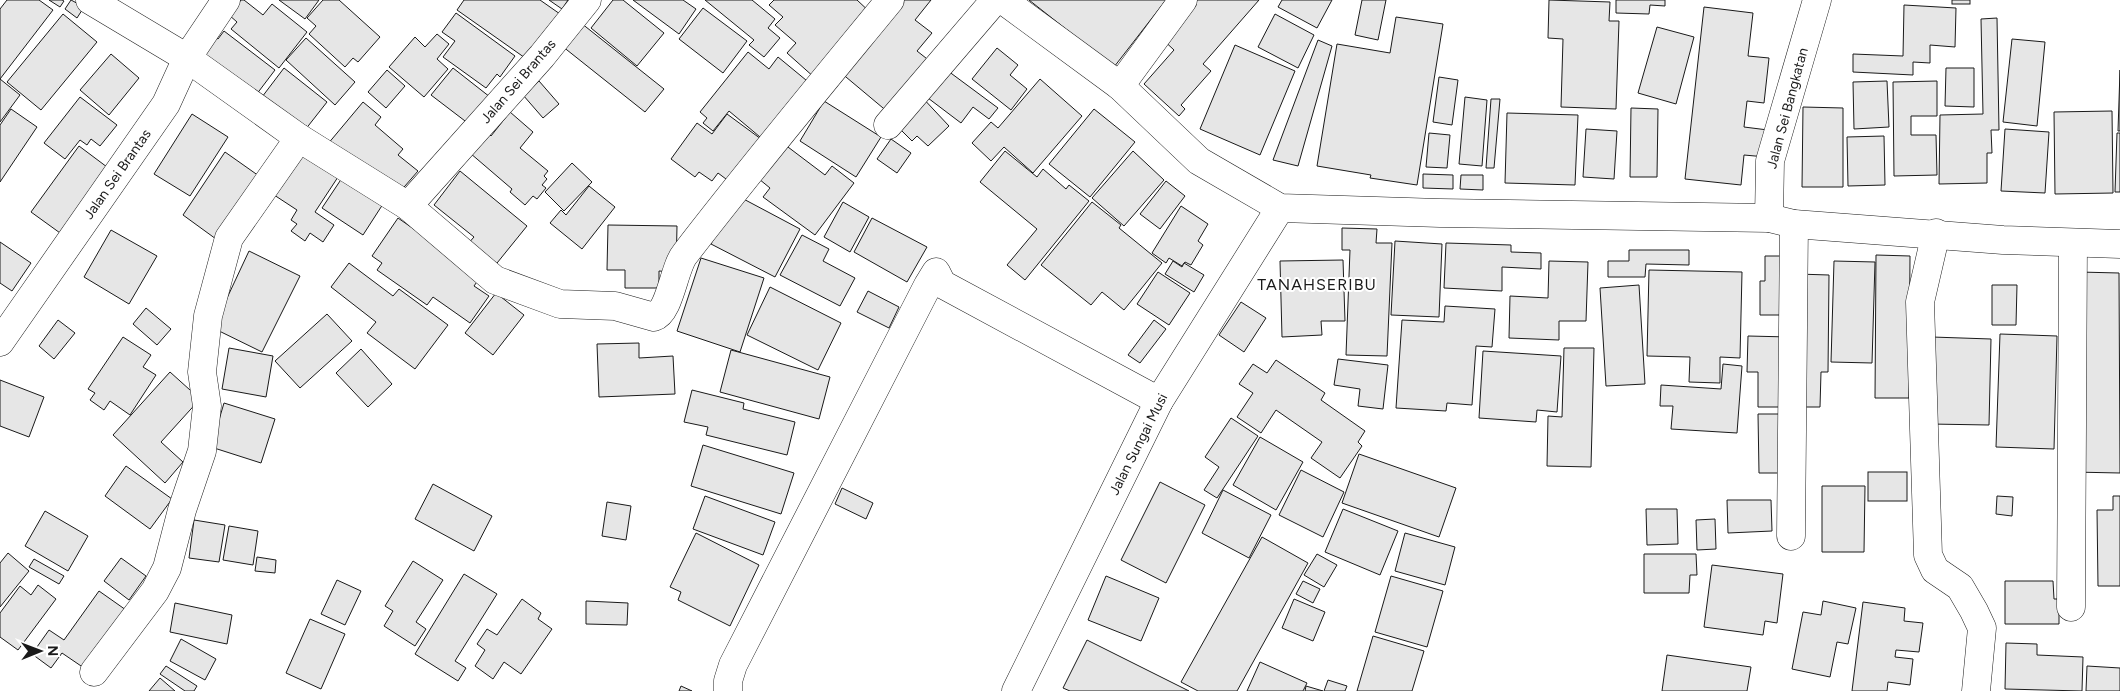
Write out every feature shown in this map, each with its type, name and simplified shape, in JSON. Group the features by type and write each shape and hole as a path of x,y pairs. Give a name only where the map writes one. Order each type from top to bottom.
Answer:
{"street":[{"path":"90,0 187,58 299,138 408,206 495,280 560,304 615,306 650,316 657,316 666,302 682,257 745,176 890,0"},
{"name":"Jalan Sei Brantas","path":"0,342 166,104 187,58 226,0"},
{"name":"Jalan Sei Brantas","path":"408,206 542,56 587,0"},
{"path":"888,125 995,0"},
{"path":"1003,0 1120,86 1199,161 1280,208 1440,214 1782,221 2073,243 2120,244"},
{"path":"1120,86 1183,0"},
{"name":"Jalan Sei Bangkatan","path":"1791,536 1782,221 1768,196 1770,161 1817,0"},
{"path":"94,672 155,591 167,568 182,510 202,451 207,406 202,372 208,316 230,238 299,138"},
{"name":"Jalan Sungai Musi","path":"1016,691 1159,401 1280,208"},
{"path":"1936,233 1920,302 1928,554 1935,570 1960,587 1982,628 1976,691"},
{"path":"2071,608 2073,243"},
{"path":"728,691 728,681 732,665 936,272 942,284 1159,401"}],"building":[{"path":"7,0 39,0 53,10 0,79 0,9"},
{"path":"49,0 62,0 64,1 60,7"},
{"path":"71,0 84,7 77,18 65,9"},
{"path":"241,0 244,0 263,15 272,4 307,32 279,68 231,29 237,22 229,15"},
{"path":"279,0 319,0 305,19"},
{"path":"323,0 339,0 380,37 358,62 353,58 345,67 309,34 316,26 307,18"},
{"path":"464,0 540,0 560,14 528,60 457,10"},
{"path":"549,0 568,0 562,9"},
{"path":"613,0 623,0 664,33 637,66 591,28"},
{"path":"633,0 683,0 696,9 679,34"},
{"path":"705,0 752,0 775,19 768,28 780,38 764,57 749,45 754,40"},
{"path":"774,0 857,0 872,14 815,78 787,53 796,43 775,25 783,17 769,5"},
{"path":"899,0 931,0 915,20 932,33 917,51 931,62 889,113 840,72"},
{"path":"1029,0 1166,0 1114,67"},
{"path":"1191,0 1259,0 1203,64 1211,71 1181,105 1185,109 1179,116 1144,84 1174,50 1159,36"},
{"path":"1282,0 1332,0 1317,28 1278,7"},
{"path":"1362,0 1386,0 1378,40 1355,35"},
{"path":"1549,0 1610,2 1609,21 1619,21 1616,109 1561,107 1563,39 1548,38"},
{"path":"1616,0 1665,0 1665,6 1650,5 1649,14 1616,13"},
{"path":"1952,0 1970,0 1970,4 1952,4"},
{"path":"1904,5 1956,8 1955,47 1930,45 1930,63 1913,62 1913,75 1853,72 1853,54 1903,56"},
{"path":"1704,7 1753,13 1748,56 1769,58 1764,103 1747,101 1744,127 1768,130 1766,157 1744,155 1741,185 1685,179"},
{"path":"703,8 747,41 723,73 679,39"},
{"path":"456,13 515,56 500,77 497,74 486,88 443,57 455,41 442,32"},
{"path":"63,14 97,42 41,110 7,82"},
{"path":"1275,14 1314,35 1298,68 1258,47"},
{"path":"1396,17 1443,24 1417,185 1370,178 1371,175 1317,166 1337,44 1390,53"},
{"path":"1997,18 1999,130 1991,130 1992,153 1987,153 1987,183 1939,184 1940,115 1983,114 1981,19"},
{"path":"581,23 664,89 645,112 562,46"},
{"path":"1657,27 1694,37 1676,104 1638,93"},
{"path":"224,31 275,70 253,99 204,57 210,33 218,39"},
{"path":"437,34 449,44 437,59 448,69 424,97 389,67 415,37 425,47"},
{"path":"306,38 355,82 335,105 286,60"},
{"path":"2012,39 2045,42 2037,126 2003,122"},
{"path":"1318,40 1332,46 1298,166 1273,160"},
{"path":"1235,45 1295,71 1260,155 1200,129"},
{"path":"997,48 1018,65 1010,75 1027,89 1011,110 972,79"},
{"path":"748,52 769,69 778,57 812,85 766,142 729,111 713,131 703,123 707,118 700,112"},
{"path":"111,54 139,78 109,115 80,90"},
{"path":"284,68 327,102 305,130 262,97"},
{"path":"453,68 490,97 469,124 431,95"},
{"path":"944,68 998,108 989,119 973,107 961,123 924,95"},
{"path":"1946,68 1974,68 1974,107 1945,106"},
{"path":"387,70 405,86 386,108 368,92"},
{"path":"2120,70 2120,131 2118,131"},
{"path":"1439,77 1458,80 1452,125 1433,122"},
{"path":"0,79 20,95 0,122"},
{"path":"1040,79 1082,116 1033,173 1004,147 991,161 972,143 991,122 998,128"},
{"path":"539,81 559,104 543,118 523,95"},
{"path":"1887,81 1889,127 1854,129 1853,82"},
{"path":"1937,81 1937,116 1911,116 1911,135 1936,135 1937,175 1894,176 1893,82"},
{"path":"919,94 949,126 928,146 917,136 912,141 897,126"},
{"path":"80,97 117,125 100,146 91,139 87,145 80,140 65,159 44,143"},
{"path":"1465,97 1487,100 1482,166 1459,164"},
{"path":"1491,99 1500,99 1494,168 1486,168"},
{"path":"824,101 881,137 856,177 800,141"},
{"path":"363,102 381,117 375,125 403,149 398,155 418,171 398,194 327,145"},
{"path":"1803,107 1843,108 1843,187 1802,187"},
{"path":"1631,108 1658,109 1657,177 1630,177"},
{"path":"11,109 37,127 0,182 0,125"},
{"path":"1094,109 1135,142 1090,197 1049,164"},
{"path":"2112,111 2113,193 2055,194 2054,112"},
{"path":"510,112 533,132 520,148 548,171 544,176 547,179 542,185 546,188 537,199 533,196 525,205 510,192 512,189 470,153 487,132 491,136"},
{"path":"1507,113 1578,115 1575,185 1505,183"},
{"path":"192,114 228,137 190,196 154,174"},
{"path":"727,114 761,139 730,182 718,173 712,181 699,172 695,177 671,159 697,123 712,134"},
{"path":"1586,129 1617,131 1614,179 1583,177"},
{"path":"2005,129 2049,132 2045,193 2001,191"},
{"path":"1429,133 1450,135 1447,168 1426,167"},
{"path":"2117,133 2120,133 2120,192 2115,192"},
{"path":"1884,136 1885,185 1848,186 1847,137"},
{"path":"891,139 911,153 897,173 877,159"},
{"path":"784,144 825,175 832,166 854,183 815,235 763,197 770,188 759,179"},
{"path":"79,146 115,173 67,238 31,212"},
{"path":"296,148 338,177 315,212 334,225 323,242 310,233 305,241 291,231 297,224 291,220 297,210 268,191"},
{"path":"1005,151 1037,177 1043,169 1066,189 1069,185 1089,201 1025,280 1007,265 1037,229 980,182"},
{"path":"1133,151 1164,180 1124,226 1092,198"},
{"path":"225,152 259,176 216,239 183,215"},
{"path":"572,163 592,182 564,211 545,192"},
{"path":"460,171 527,226 493,268 466,246 474,237 434,205"},
{"path":"1423,174 1453,175 1453,189 1423,188"},
{"path":"1461,175 1483,175 1483,190 1460,189"},
{"path":"342,178 383,204 363,235 322,208"},
{"path":"1166,181 1185,196 1160,229 1140,214"},
{"path":"589,186 615,207 582,249 550,223 561,210 566,215"},
{"path":"736,195 800,229 775,277 711,244"},
{"path":"843,202 869,217 850,252 824,237"},
{"path":"1092,202 1121,225 1119,228 1162,263 1124,310 1102,292 1091,305 1041,265"},
{"path":"1181,206 1208,224 1198,241 1203,245 1191,265 1185,262 1182,266 1169,258 1166,263 1152,253"},
{"path":"398,218 481,276 474,286 489,296 470,323 433,297 427,305 377,270 382,263 372,256"},
{"path":"872,218 927,247 907,282 854,252"},
{"path":"608,225 677,226 676,272 659,271 659,288 625,288 625,270 607,270"},
{"path":"1342,228 1377,229 1376,243 1392,243 1387,356 1346,355 1350,250 1342,250"},
{"path":"111,230 157,256 129,304 84,277"},
{"path":"802,235 829,249 823,261 855,278 840,306 780,275"},
{"path":"1395,241 1442,244 1439,317 1391,315"},
{"path":"0,242 31,263 12,291 0,283"},
{"path":"1446,243 1511,245 1511,252 1541,253 1541,269 1502,267 1502,291 1444,288"},
{"path":"1629,250 1689,250 1689,265 1646,264 1645,277 1608,277 1608,261 1629,261"},
{"path":"249,251 300,276 262,352 213,328"},
{"path":"1876,255 1910,256 1909,398 1875,398"},
{"path":"1765,256 1790,256 1790,315 1760,315 1760,281 1765,281"},
{"path":"701,258 764,278 740,352 677,331"},
{"path":"1343,260 1345,321 1321,321 1322,335 1282,337 1280,261"},
{"path":"1173,261 1182,267 1184,263 1204,275 1194,292 1165,274"},
{"path":"1549,261 1588,262 1586,321 1559,321 1559,340 1509,338 1510,296 1548,298"},
{"path":"1834,261 1875,262 1872,363 1831,362"},
{"path":"349,263 393,296 399,289 448,325 415,369 367,333 376,322 331,287"},
{"path":"1649,270 1742,272 1740,358 1720,357 1720,383 1689,382 1690,357 1647,356"},
{"path":"1158,272 1190,293 1169,325 1137,304"},
{"path":"2079,272 2119,273 2120,473 2072,472"},
{"path":"1797,274 1829,275 1828,372 1821,372 1820,407 1803,407"},
{"path":"1639,285 1645,384 1606,386 1600,288"},
{"path":"1992,285 2017,285 2016,325 1992,325"},
{"path":"770,287 841,323 818,370 747,335"},
{"path":"868,291 899,307 889,328 857,312"},
{"path":"496,293 524,315 493,355 465,333"},
{"path":"1241,302 1266,318 1244,352 1219,335"},
{"path":"1445,306 1495,309 1492,347 1476,346 1472,405 1447,403 1446,411 1396,408 1402,320 1444,322"},
{"path":"146,308 171,329 157,345 133,324"},
{"path":"327,314 352,341 300,388 275,361"},
{"path":"58,320 75,333 54,359 39,346"},
{"path":"1154,320 1166,329 1140,363 1128,355"},
{"path":"2000,334 2057,336 2054,449 1996,447"},
{"path":"1748,336 1789,337 1781,407 1758,407 1758,372 1747,372"},
{"path":"123,337 151,355 143,367 156,375 130,415 110,401 104,410 90,400 95,393 88,389"},
{"path":"1932,337 1991,339 1989,425 1930,424"},
{"path":"639,343 639,358 673,356 675,394 599,397 597,344"},
{"path":"229,348 273,356 266,397 222,389"},
{"path":"1564,348 1594,348 1591,467 1547,466 1548,416 1562,417"},
{"path":"361,349 392,384 368,407 336,373"},
{"path":"731,350 830,377 819,419 720,392"},
{"path":"1483,351 1561,356 1557,412 1537,410 1536,422 1479,418"},
{"path":"1338,359 1388,365 1383,409 1358,406 1360,389 1334,385"},
{"path":"1276,360 1325,393 1321,400 1365,431 1358,442 1362,446 1340,478 1311,458 1322,442 1276,410 1261,433 1237,417 1253,393 1239,384 1253,364 1267,373"},
{"path":"1723,364 1742,366 1737,433 1671,429 1673,406 1660,406 1661,385 1721,389"},
{"path":"170,372 200,399 161,442 183,462 165,483 113,435"},
{"path":"0,380 44,397 29,437 0,426"},
{"path":"692,390 744,403 743,409 795,422 787,455 706,435 708,427 684,422"},
{"path":"224,403 275,419 261,463 211,447"},
{"path":"1758,414 1785,414 1785,473 1759,473"},
{"path":"1231,418 1258,436 1217,498 1204,490 1219,467 1205,457"},
{"path":"1260,437 1303,462 1276,510 1233,485"},
{"path":"703,445 794,473 781,514 691,486"},
{"path":"1359,454 1456,488 1439,537 1342,503"},
{"path":"126,466 172,499 150,529 105,496"},
{"path":"1301,470 1344,492 1323,537 1279,515"},
{"path":"1868,472 1907,472 1907,501 1868,501"},
{"path":"1160,482 1205,505 1166,583 1121,560"},
{"path":"433,484 492,516 474,551 415,519"},
{"path":"1822,486 1865,486 1864,552 1822,552"},
{"path":"842,488 873,503 866,519 835,504"},
{"path":"1223,490 1271,515 1249,558 1202,533"},
{"path":"705,496 775,522 763,555 693,529"},
{"path":"1997,496 2013,497 2012,516 1996,514"},
{"path":"2113,496 2120,496 2120,586 2098,586 2097,510 2113,510"},
{"path":"1727,500 1771,500 1772,531 1728,533"},
{"path":"607,502 631,506 626,540 602,536"},
{"path":"1343,509 1398,531 1380,575 1325,552"},
{"path":"1646,509 1677,509 1678,544 1647,545"},
{"path":"45,511 88,536 68,571 25,546"},
{"path":"1715,519 1716,549 1697,550 1696,520"},
{"path":"194,520 225,525 219,562 189,558"},
{"path":"229,526 258,531 253,565 223,560"},
{"path":"696,533 759,565 730,626 678,600 681,592 670,587"},
{"path":"1405,533 1455,547 1445,585 1395,571"},
{"path":"1262,537 1308,563 1237,691 1198,691 1181,682"},
{"path":"8,553 29,571 0,607 0,563"},
{"path":"1317,554 1337,565 1324,587 1304,575"},
{"path":"1644,554 1696,554 1697,575 1690,575 1689,593 1644,593"},
{"path":"257,557 276,560 275,573 255,571"},
{"path":"121,558 146,576 129,600 104,581"},
{"path":"34,559 64,576 59,584 29,567"},
{"path":"413,561 443,580 416,622 426,629 415,646 384,626 393,611 385,606"},
{"path":"1712,565 1783,574 1777,623 1765,621 1763,635 1704,627"},
{"path":"464,574 497,594 455,661 466,668 458,681 415,654"},
{"path":"1106,576 1159,598 1141,641 1088,620"},
{"path":"1391,576 1443,591 1427,647 1375,632"},
{"path":"337,580 361,591 345,625 321,614"},
{"path":"1303,581 1320,589 1313,603 1296,594"},
{"path":"2005,581 2053,581 2054,599 2059,599 2059,624 2005,624"},
{"path":"38,585 56,599 18,650 0,637 0,613 20,586 31,595"},
{"path":"99,591 126,610 84,668 62,653 51,668 32,654 49,630 64,640"},
{"path":"522,599 541,613 538,619 552,629 521,674 504,662 493,679 475,666 485,650 477,644 487,629 497,635"},
{"path":"1294,599 1325,612 1313,641 1282,628"},
{"path":"586,601 628,603 627,625 586,624"},
{"path":"1823,601 1856,608 1848,644 1837,642 1830,677 1792,669 1803,612 1821,615"},
{"path":"1863,602 1905,608 1904,621 1923,623 1919,652 1896,650 1895,657 1913,659 1910,685 1888,682 1887,691 1852,691"},
{"path":"175,603 232,615 227,644 170,632"},
{"path":"310,619 345,634 321,689 286,673"},
{"path":"1373,636 1424,651 1412,691 1357,691"},
{"path":"181,639 216,659 205,680 170,661"},
{"path":"1087,640 1189,691 1070,691 1063,688"},
{"path":"2006,643 2037,644 2037,655 2083,657 2082,691 2005,689"},
{"path":"1667,655 1751,667 1747,691 1662,691"},
{"path":"1260,662 1307,683 1303,691 1247,691"},
{"path":"166,666 197,686 194,691 185,691 160,674"},
{"path":"2087,666 2120,668 2120,691 2086,691"},
{"path":"160,678 175,691 149,691"},
{"path":"1328,680 1347,686 1345,691 1324,691"},
{"path":"681,686 692,691 679,691"},
{"path":"1306,686 1323,691 1305,691"}],"district":[{"name":"TANAHSERIBU","path":"1317,284"}]}
